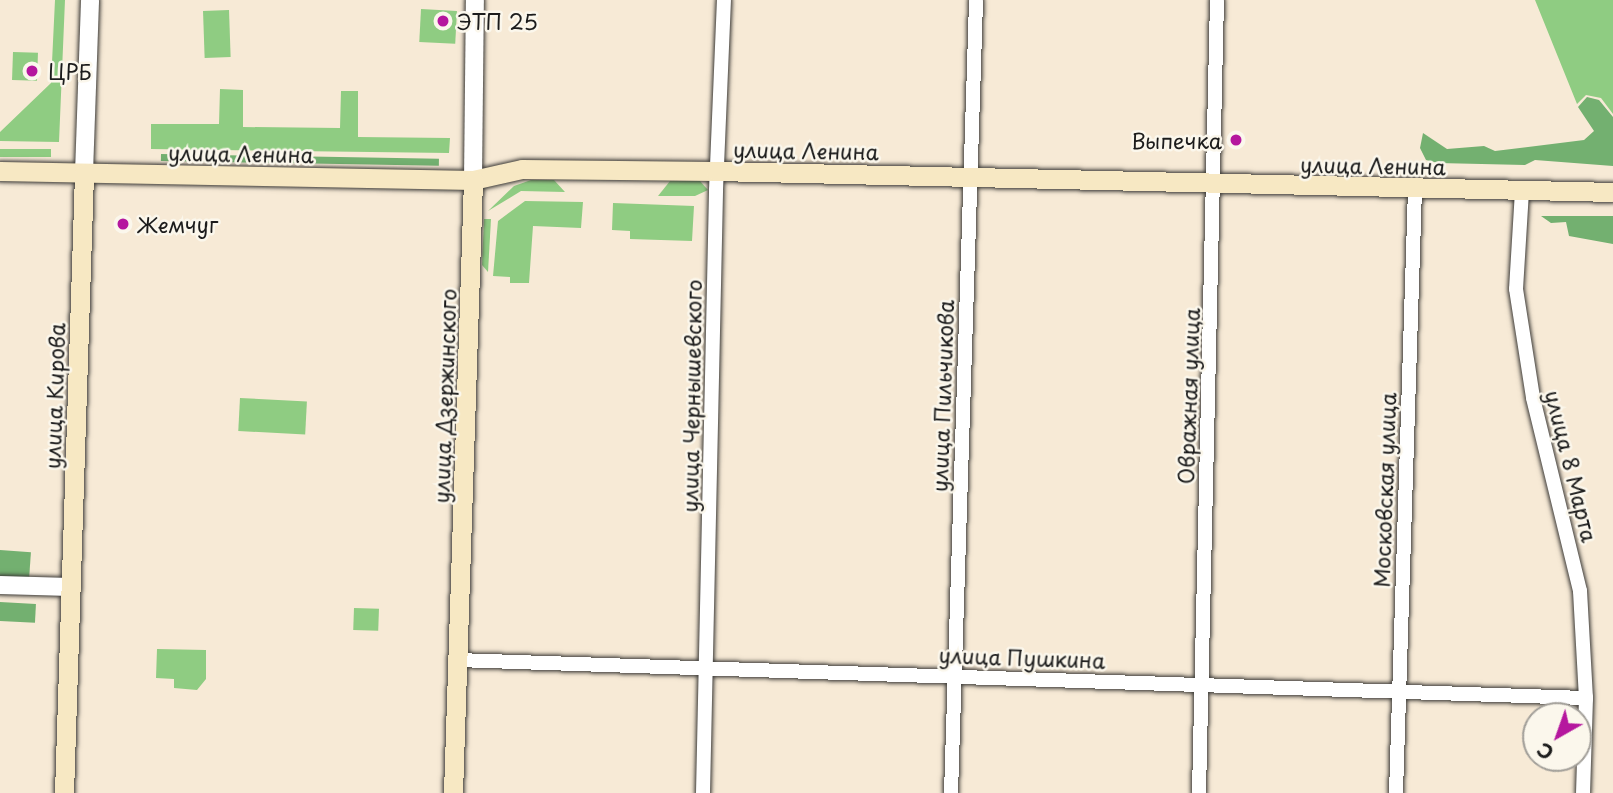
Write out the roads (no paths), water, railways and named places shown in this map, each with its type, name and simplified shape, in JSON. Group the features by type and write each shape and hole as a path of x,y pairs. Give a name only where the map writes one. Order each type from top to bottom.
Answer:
{"main road":[{"name":"улица Ленина","path":"0,171 473,180 522,169 716,171 971,176 1215,185 1613,192"},
{"name":"улица Кирова","path":"64,793 84,173"},
{"name":"улица Дзержинского","path":"453,793 473,180"}],"street":[{"name":"улица Кирова","path":"84,173 90,0"},
{"name":"улица Дзержинского","path":"473,180 475,0"},
{"name":"улица Чернышевского","path":"703,793 708,668 716,171 724,0"},
{"name":"улица Пильчикова","path":"950,793 976,0"},
{"name":"Овражная улица","path":"1199,793 1215,185 1217,0"},
{"name":"Московская улица","path":"1396,793 1415,188"},
{"name":"улица 8 Марта","path":"1522,191 1517,289 1533,398 1580,591 1586,698 1583,793"},
{"path":"0,584 70,587"},
{"name":"улица Пушкина","path":"457,660 1200,682 1586,698"}],"place":[{"name":"ЭТП 25","path":"443,21"},
{"name":"ЦРБ","path":"32,71"},
{"name":"Выпечка","path":"1236,140"},
{"name":"Жемчуг","path":"123,224"}]}
